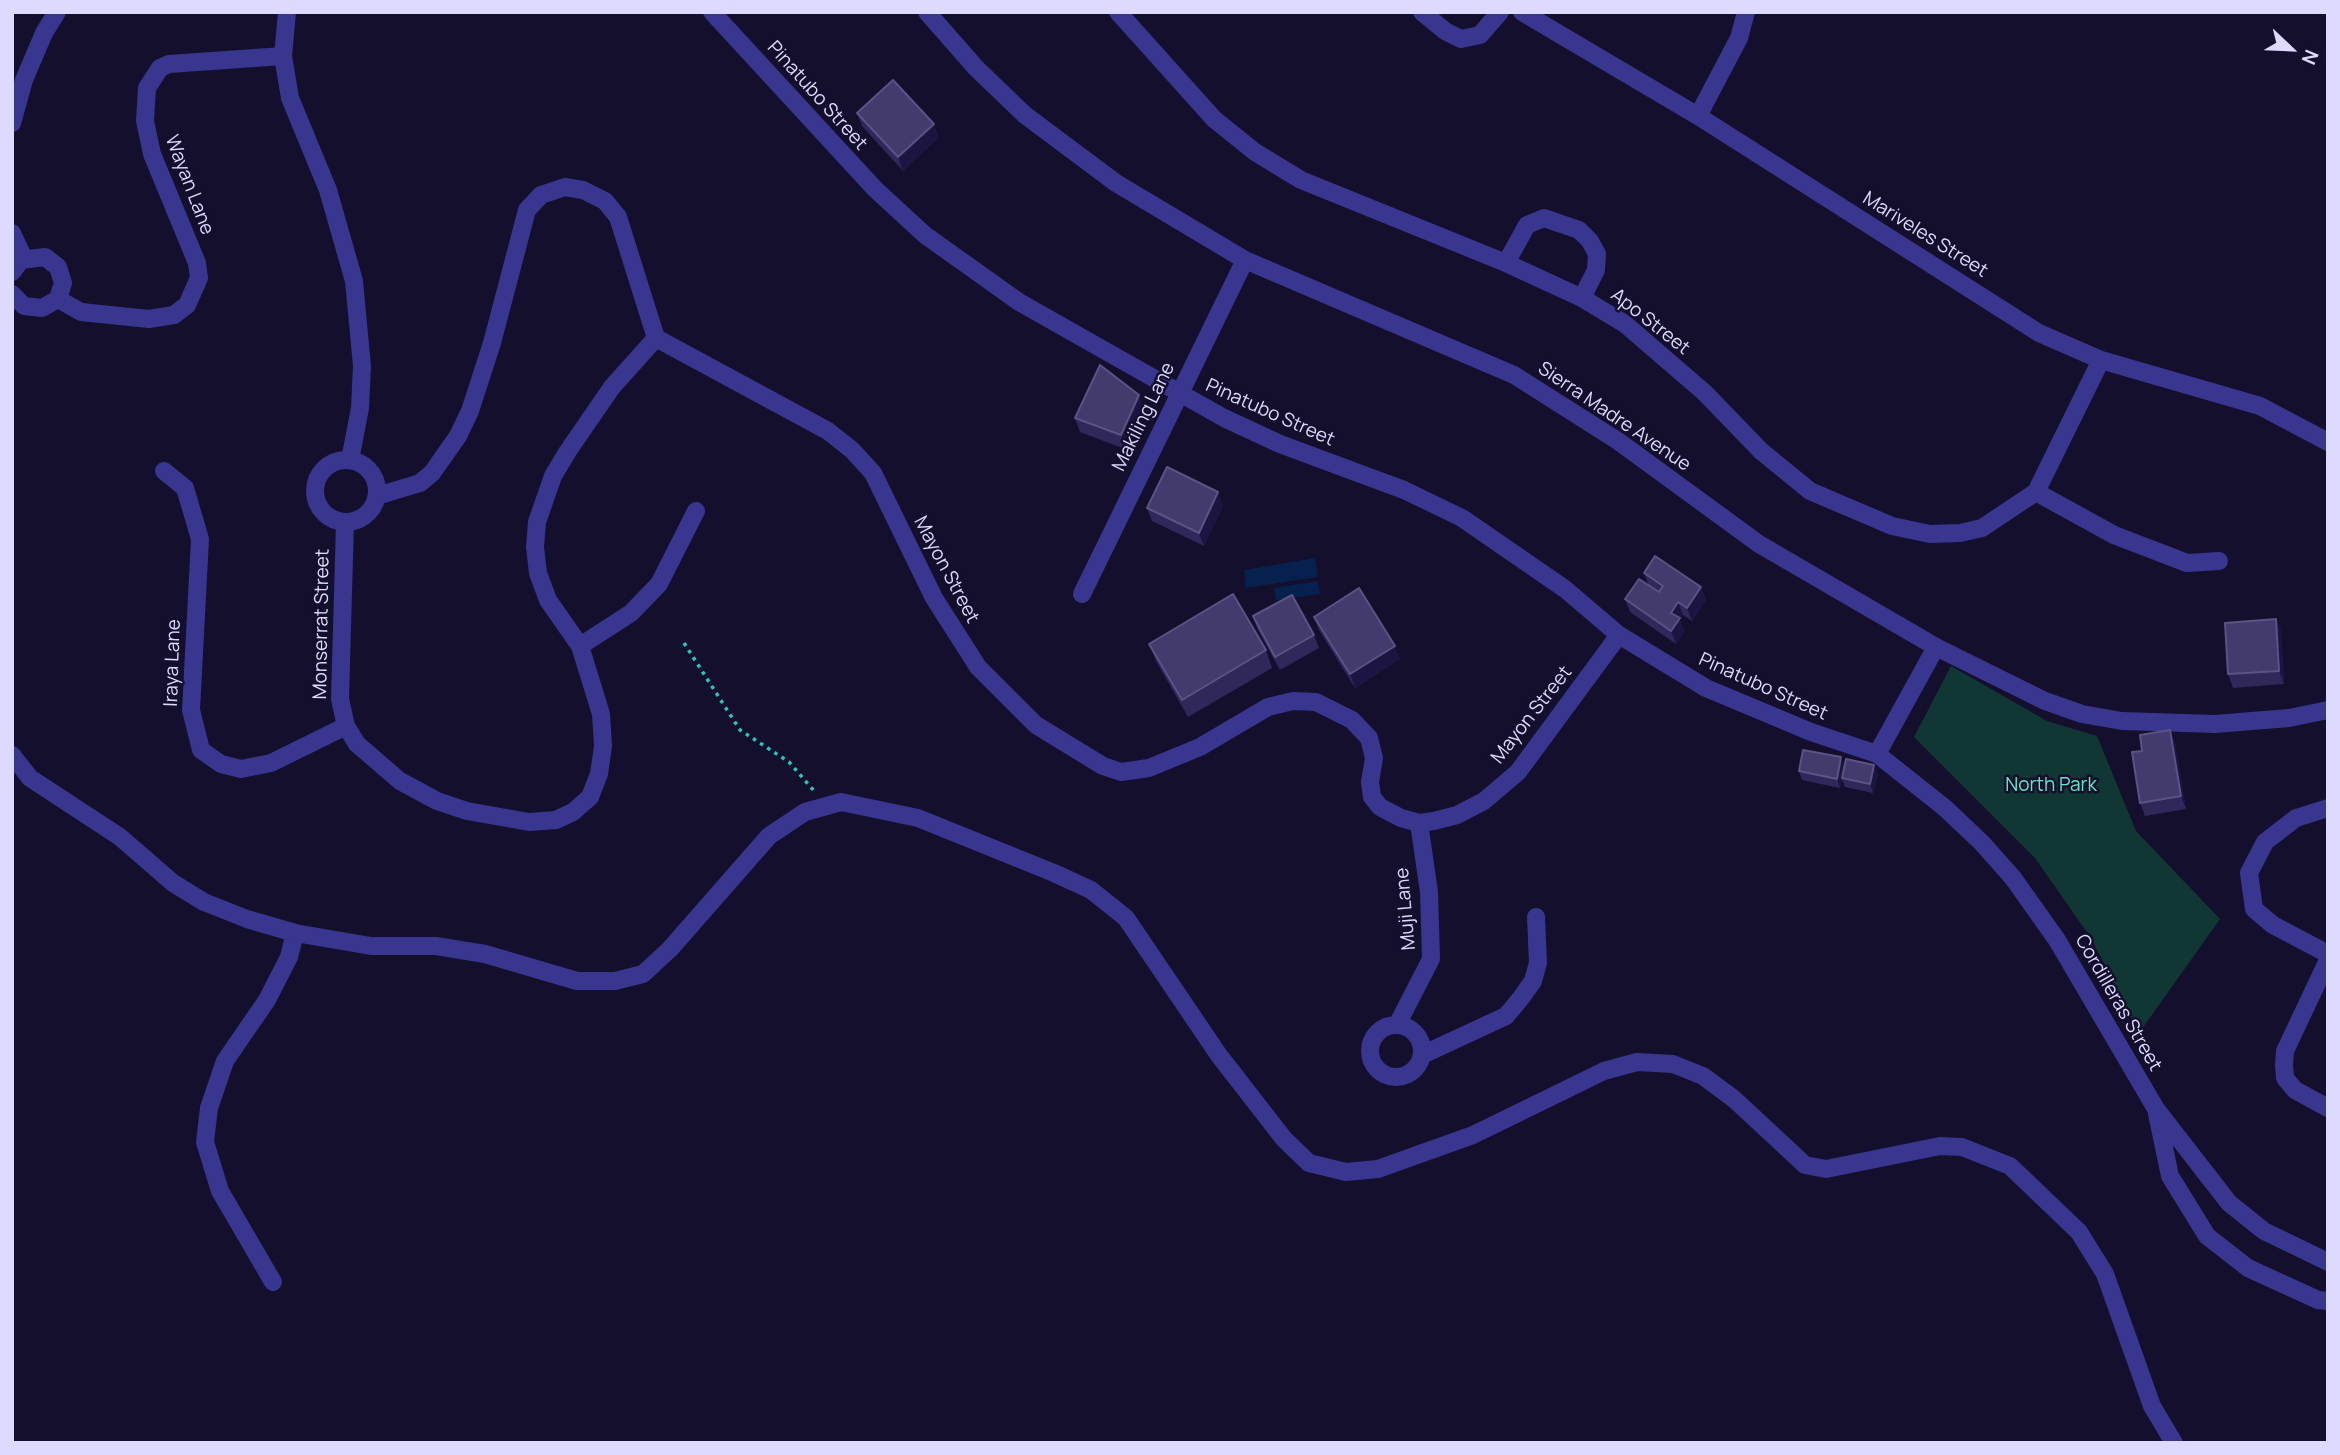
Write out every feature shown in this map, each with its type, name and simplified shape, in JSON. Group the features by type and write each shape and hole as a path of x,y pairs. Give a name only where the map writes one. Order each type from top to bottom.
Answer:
{"street":[{"path":"12,123 24,80 44,33 57,12"},
{"path":"287,12 283,56 290,98 328,190 354,281 362,366 360,408 350,460"},
{"name":"Pinatubo Street","path":"712,12 829,141 925,235 1019,302 1179,394 1269,439 1404,490 1462,518 1565,589 1619,635 1706,688 1811,732 1877,754"},
{"name":"Sierra Madre Avenue","path":"927,12 976,68 1025,115 1116,183 1245,260 1514,375 1618,441 1759,544 1936,647 2045,701 2082,714 2122,721 2215,724 2289,718 2328,710"},
{"path":"1422,12 1445,32 1461,39 1480,35 1500,12"},
{"name":"Mariveles Street","path":"1522,12 1698,116 2039,333 2101,360 2260,406 2328,442"},
{"path":"1698,116 1739,38 1746,12"},
{"name":"Apo Street","path":"1123,14 1214,119 1255,152 1301,180 1506,263 1582,298 1625,324 1705,393 1761,452 1810,491 1892,526 1930,534 1960,533 1982,528 2036,492"},
{"name":"Wayan Lane","path":"58,299 81,312 149,319 174,315 187,305 199,278 197,263 152,154 145,121 147,88 153,76 169,64 283,56"},
{"path":"377,495 420,483 432,473 458,436 470,411 492,344 527,210 541,195 565,187 583,190 605,201 618,217 656,338"},
{"path":"1506,263 1527,225 1544,218 1579,230 1590,241 1597,254 1596,270 1582,298"},
{"path":"12,233 18,265 45,257 58,267 63,283 58,299 42,308 24,306 12,294"},
{"name":"Makiling Lane","path":"1082,594 1245,260"},
{"name":"Monserrat Street","path":"345,523 340,699 346,726 371,759 400,781 437,801 493,818 529,822 556,820 573,812 590,797 599,774 601,714 580,646 548,600 538,573 535,547 537,522 553,475 568,451 612,387 656,338"},
{"name":"Mayon Street","path":"656,338 828,430 852,450 873,473 934,598 978,667 1028,718 1064,745 1103,766 1121,772 1149,768 1200,747 1268,707 1293,701 1316,702 1352,720 1369,738 1373,746 1372,797 1380,807 1401,818 1419,823 1457,815 1475,805 1518,772 1619,635"},
{"path":"2101,360 2036,492 2114,535 2187,563 2219,561"},
{"path":"340,460 350,460 368,468 377,486 377,495 369,512 362,518 345,523 335,521 320,509 314,489 322,470 340,460"},
{"name":"Iraya Lane","path":"164,471 185,488 200,539 191,710 201,750 221,764 241,769 271,763 346,726"},
{"path":"580,646 631,613 659,584 696,511"},
{"path":"1877,754 1936,647"},
{"name":"Cordilleras Street","path":"1877,754 1954,816 2013,878 2057,940 2156,1109 2230,1203 2264,1231 2328,1262"},
{"path":"12,755 30,778 120,837 173,883 215,906 295,933 370,946 436,946 485,954 577,981 615,981 643,974 670,949 769,836 790,820 823,806 841,802 918,818 1091,890 1126,918 1218,1054 1284,1139 1309,1163 1346,1172 1378,1169 1473,1135 1604,1071 1637,1062 1673,1064 1703,1076 1734,1100 1805,1165 1826,1169 1940,1146 1962,1147 2010,1166 2080,1233 2105,1274 2152,1406 2174,1443"},
{"path":"2328,808 2296,818 2265,842 2249,873 2254,909 2273,925 2328,954"},
{"name":"Muji Lane","path":"1397,1025 1431,959 1429,892 1419,823"},
{"path":"1422,1055 1419,1038 1406,1027 1397,1025 1380,1030 1373,1037 1370,1054 1378,1071 1386,1076 1404,1076 1412,1071 1422,1055 1506,1016 1533,981 1538,963 1536,917"},
{"path":"272,1282 220,1191 205,1142 209,1108 225,1061 267,1000 289,957 295,933"},
{"path":"2328,960 2285,1051 2284,1065 2286,1078 2295,1090 2328,1108"},
{"path":"2156,1109 2170,1176 2207,1236 2248,1268 2318,1300 2328,1301"}],"path":[{"path":"684,643 740,730 789,762 810,784 823,806"}],"green space":[{"name":"North Park","path":"1951,666 2047,721 2097,736 2136,831 2220,919 2139,1033 2091,938 2035,858 1914,737"}],"water":[{"path":"1315,558 1318,577 1246,588 1244,570"},
{"path":"1318,581 1320,594 1276,600 1274,588"}],"building":[{"path":"893,80 934,124 898,157 857,113"},
{"path":"1100,365 1139,395 1121,435 1075,418"},
{"path":"1167,467 1218,492 1199,533 1147,508"},
{"path":"1655,556 1701,587 1687,608 1678,602 1671,613 1680,618 1671,631 1625,599 1639,579 1659,592 1663,586 1644,573"},
{"path":"1359,588 1395,646 1350,674 1314,617"},
{"path":"1233,594 1266,650 1182,700 1149,644"},
{"path":"1292,595 1314,635 1275,657 1253,616"},
{"path":"2276,619 2279,671 2228,674 2225,623"},
{"path":"2170,730 2181,796 2140,803 2132,752 2142,751 2140,735"},
{"path":"1803,750 1841,757 1837,779 1799,771"},
{"path":"1846,759 1874,765 1870,784 1842,778"}]}
